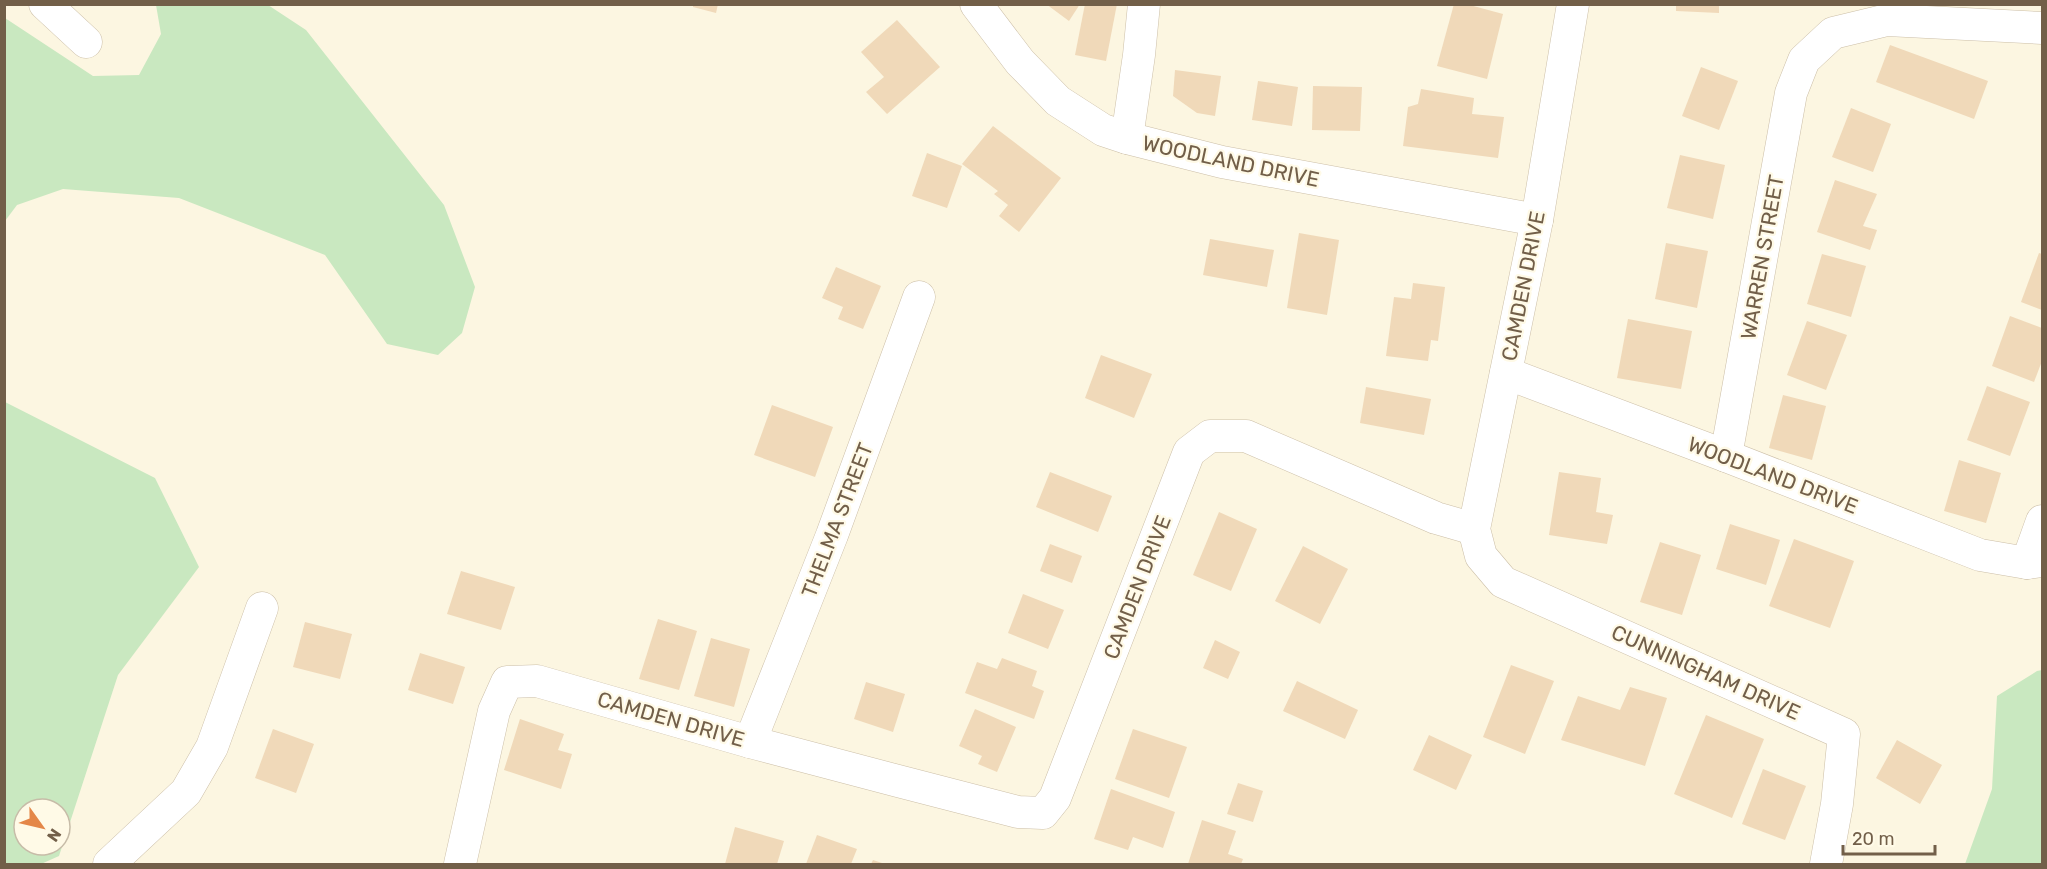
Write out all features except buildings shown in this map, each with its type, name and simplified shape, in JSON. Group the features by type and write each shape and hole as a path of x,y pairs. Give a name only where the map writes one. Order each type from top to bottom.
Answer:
{"street":[{"path":"45,4 86,42"},
{"name":"WOODLAND DRIVE","path":"976,4 1020,62 1058,101 1103,130 1222,162 1537,220"},
{"path":"1127,138 1140,55 1144,4"},
{"name":"CAMDEN DRIVE","path":"460,864 494,711 507,682 537,681 750,742 1018,812 1043,813 1055,798 1189,452 1210,436 1246,436 1436,518 1474,529 1537,220 1573,4"},
{"name":"WARREN STREET","path":"1726,456 1791,93 1804,60 1833,33 1887,20 2043,28"},
{"name":"THELMA STREET","path":"750,742 832,535 919,297"},
{"name":"WOODLAND DRIVE","path":"1506,373 1980,555 2035,562"},
{"path":"2035,562 2043,521"},
{"name":"CUNNINGHAM DRIVE","path":"1474,529 1481,556 1503,582 1844,734 1837,804 1826,864"},
{"path":"109,864 186,792 212,747 262,608"}],"green space":[{"path":"156,5 268,5 306,30 444,205 475,287 462,333 438,355 387,344 325,255 179,198 63,189 17,205 5,221 5,18 93,76 139,75 161,34"},
{"path":"5,402 155,478 199,567 118,675 72,816 72,797 12,797 12,857 57,857 41,864 5,864"},
{"path":"2042,670 2042,864 1965,864 1992,789 1997,696"}]}
